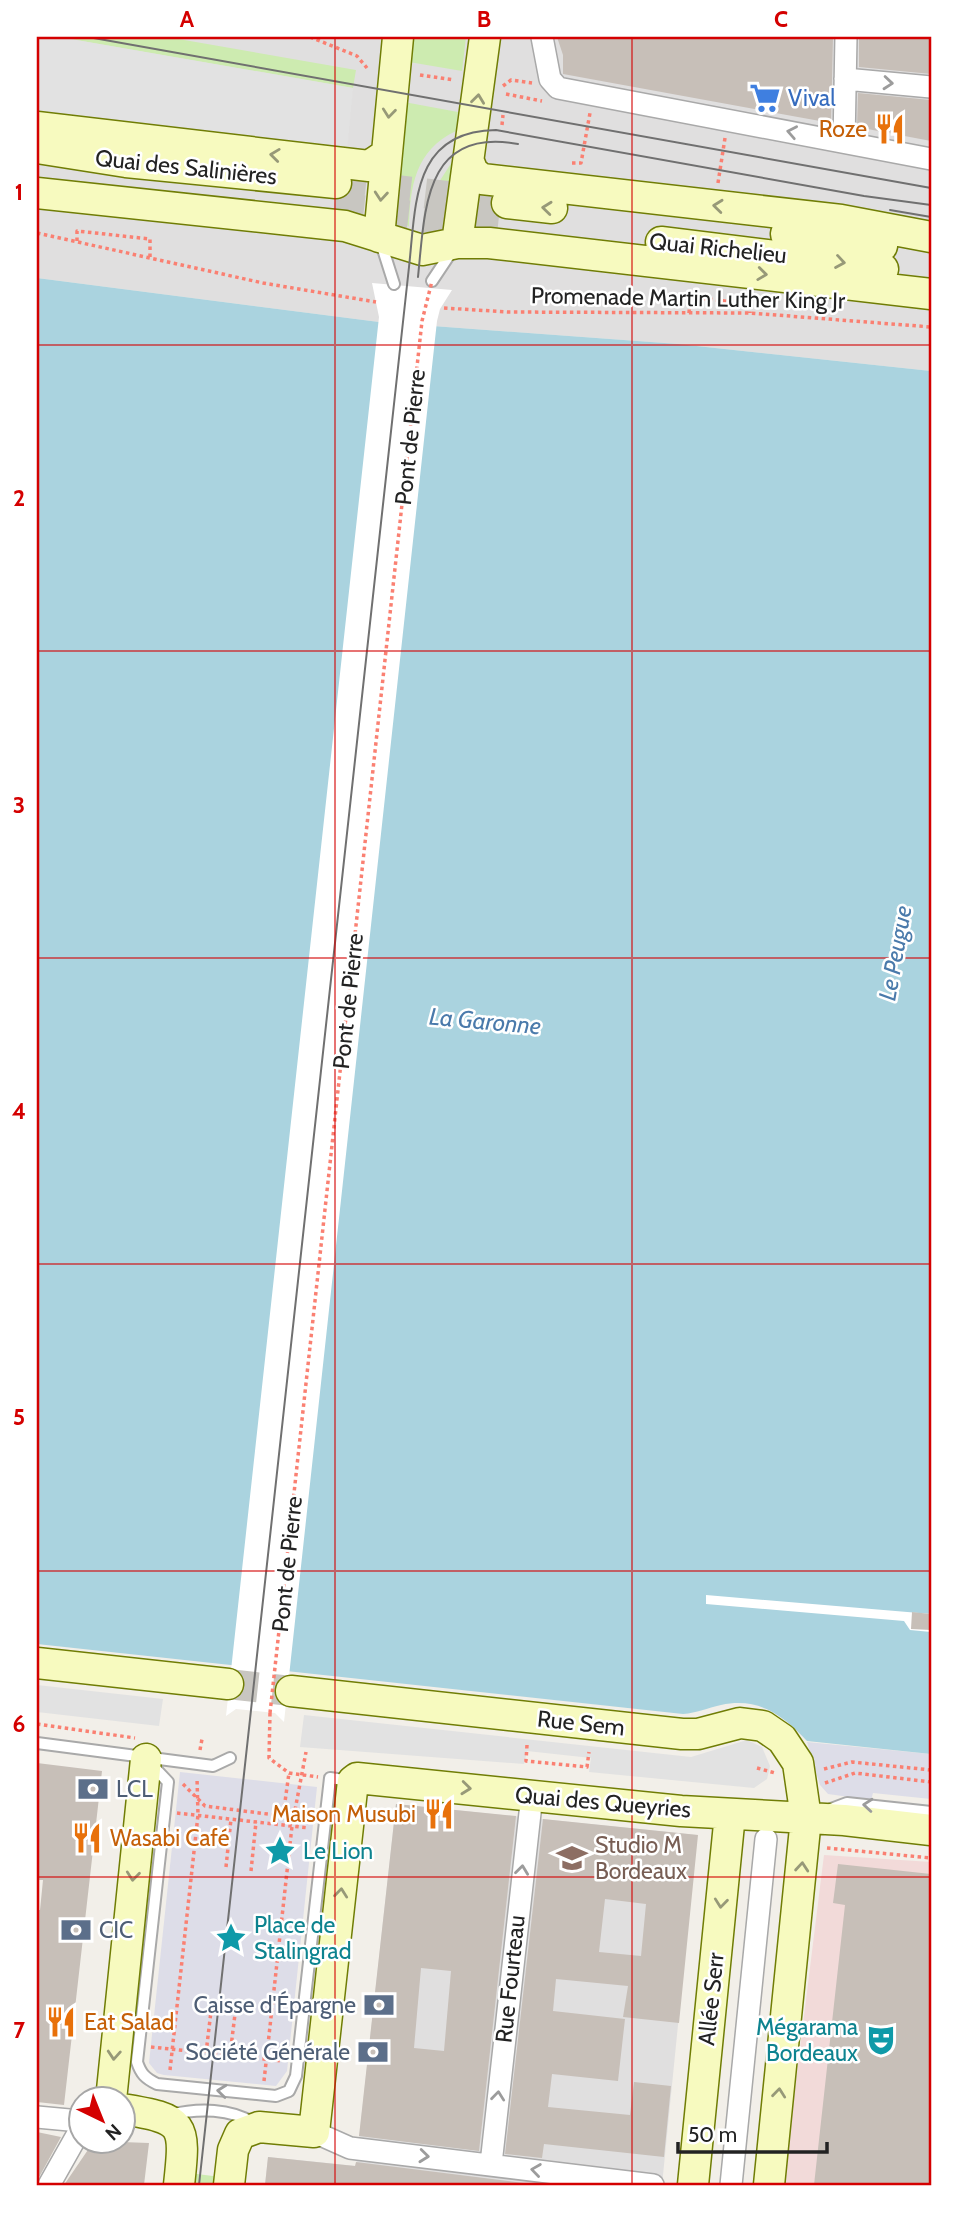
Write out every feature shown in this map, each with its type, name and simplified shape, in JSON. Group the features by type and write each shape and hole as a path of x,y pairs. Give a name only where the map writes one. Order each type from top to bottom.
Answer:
{"main road":[{"path":"379,237 384,156 398,37"},
{"path":"457,243 485,37"},
{"path":"37,127 369,166 384,156"},
{"name":"Quai des Salinières","path":"37,148 335,195 37,172"},
{"path":"469,162 473,172 482,179 841,220 931,237"},
{"path":"37,193 345,226 422,250 457,243 489,243 927,304"},
{"name":"Quai Richelieu","path":"931,252 506,214 931,276"},
{"path":"37,1663 228,1684"},
{"name":"Rue Sem","path":"291,1691 682,1734 751,1724 771,1730 782,1739 810,1778 806,1818"},
{"path":"112,2086 146,1759"},
{"name":"Quai des Queyries","path":"354,1781 361,1776 730,1814 931,1830"},
{"path":"229,2185 236,2140 246,2130 259,2127 314,2132 354,1781"},
{"name":"Allée Serr","path":"693,2185 730,1814"},
{"path":"769,2185 806,1818"},
{"name":"Quai des Queyries","path":"806,1818 844,1838 931,1847"},
{"path":"136,2111 164,2116 173,2121 181,2135 179,2185"}],"street":[{"path":"542,37 556,96 844,142 931,159"},
{"path":"844,142 846,37"},
{"path":"845,79 931,87"},
{"name":"Rue Fourteau","path":"491,2164 532,1795"},
{"name":"Allée Serr","path":"731,2185 766,1839"},
{"path":"37,2117 66,2120"},
{"path":"314,2132 350,2148 653,2185"},
{"path":"49,2185 66,2155"}],"lane":[{"path":"379,237 393,280"},
{"path":"432,281 457,243"},
{"path":"37,1743 213,1766 230,1758"},
{"path":"146,1759 168,1782 137,2062 143,2076 168,2085 276,2096 289,2091 293,2085 330,1778 354,1781"},
{"path":"806,1818 847,1803 931,1812"},
{"path":"164,2116 191,2110 242,2115 259,2127"}],"path":[{"path":"310,37 357,56 367,68"},
{"path":"418,74 463,82"},
{"path":"506,94 556,96"},
{"path":"567,163 581,163 590,110 578,108"},
{"path":"502,125 503,115"},
{"path":"717,185 726,135"},
{"path":"111,225 111,234"},
{"path":"77,241 78,231 150,239 150,257"},
{"path":"37,233 263,283 376,302"},
{"path":"393,280 432,281"},
{"name":"Pont de Pierre","path":"289,1773 274,1765 267,1750 270,1713 421,335 426,296 432,281"},
{"path":"718,301 719,293"},
{"path":"689,313 690,297 750,304 750,313"},
{"path":"921,326 927,304"},
{"name":"Promenade Martin Luther King Jr","path":"444,308 508,312 750,313 931,327"},
{"path":"527,1745 526,1761 586,1768 589,1752"},
{"path":"264,2086 292,1826 306,1752"},
{"path":"810,1778 852,1762 931,1770"},
{"path":"169,2076 198,1815 198,1764"},
{"path":"556,1773 557,1764"},
{"path":"757,1768 769,1773 810,1778 855,1773 931,1782"},
{"path":"180,1782 205,1806 283,1816 289,1773 303,1775"},
{"path":"175,1812 313,1828"},
{"path":"226,1867 231,1819"},
{"path":"251,1871 256,1822"},
{"path":"803,1849 831,1847 931,1858"},
{"path":"206,2053 212,2003"},
{"path":"230,2055 236,2006"},
{"path":"149,2047 288,2061"}],"shaded area":[{"path":"37,37 931,37 931,371 678,344 379,322 37,278"},
{"path":"37,37 59,37 353,88 347,151 37,114"},
{"path":"37,1685 163,1699 159,1726 37,1712"},
{"path":"304,1715 691,1757 747,1740 762,1747 770,1766 767,1779 754,1788 589,1772 591,1758 527,1751 524,1764 300,1747"},
{"path":"807,1742 931,1754 931,1799 873,1793 871,1800 828,1794 820,1785"},
{"name":"Place de Stalingrad","path":"180,1772 317,1787 287,2071 276,2086 164,2075 157,2073 149,2063"},
{"path":"396,1804 697,1835 662,2185 265,2185 268,2157 356,2166"},
{"name":"Mégarama Bordeaux","path":"824,1855 931,1862 931,2185 783,2185"}],"green space":[{"path":"59,37 167,37 356,70 353,88"},
{"path":"412,37 466,37 462,71 409,62"},
{"path":"404,102 458,112 456,131 442,139 423,159 411,198 409,227 396,213"},
{"path":"452,162 446,211 431,227 439,182"},
{"path":"189,2173 221,2177 220,2185 188,2185"}],"water":[{"path":"37,278 379,322 678,344 931,371 931,1754 807,1741 779,1716 759,1706 747,1704 721,1705 683,1714 37,1644"}],"pier":[{"path":"372,283 452,290 440,309 437,321 284,1722 275,1713 236,1709 226,1716 379,317"},
{"path":"706,1595 931,1614 931,1632 910,1630 904,1621 706,1604"}],"building":[{"path":"557,37 833,37 831,123 563,74 563,55"},
{"path":"859,37 931,37 931,74 859,67"},
{"path":"858,93 931,100 931,141 857,127"},
{"path":"912,1612 931,1614 931,1630 911,1629"},
{"path":"37,1763 102,1771 64,2105 37,2102 37,1910 40,1910 43,1880 37,1880"},
{"path":"396,1804 516,1816 479,2151 359,2136","holes":["421,1968 451,1971 444,2051 414,2048"]},
{"path":"543,1819 698,1835 679,2023 623,2017 628,1986 556,1979 553,2011 625,2019 618,2081 552,2074 548,2107 630,2115 634,2082 671,2086 664,2157 544,2144 542,2158 505,2154","holes":["605,1899 646,1904 641,1956 599,1952"]},
{"name":"Mégarama Bordeaux","path":"838,1864 931,1874 931,2185 814,2185 845,1905 833,1903"},
{"path":"37,2132 61,2137 37,2181"},
{"path":"136,2143 149,2143 144,2185 64,2185 84,2156 136,2156"},
{"path":"268,2157 355,2166 356,2162 539,2185 265,2185"}],"tunnel":[{"path":"336,183 507,203"},
{"path":"334,207 504,226"},
{"path":"228,1684 291,1691"}],"tram line":[{"path":"88,37 931,188"},
{"path":"199,2185 414,219 417,196 424,175 433,157 448,143 468,134 496,130 864,196 931,205"},
{"path":"418,277 428,201 435,179 447,161 464,148 487,142 518,144"},
{"path":"890,210 931,217"}],"place":[{"name":"Vival","path":"765,98"},
{"name":"Roze","path":"890,129"},
{"name":"LCL","path":"93,1789"},
{"name":"Maison Musubi","path":"439,1814"},
{"name":"Wasabi Café","path":"87,1838"},
{"name":"Le Lion","path":"280,1851"},
{"name":"Studio M Bordeaux","path":"572,1858"},
{"name":"CIC","path":"76,1930"},
{"name":"Place de Stalingrad","path":"231,1938"},
{"name":"Caisse d'Épargne","path":"379,2005"},
{"name":"Eat Salad","path":"61,2022"},
{"name":"Mégarama Bordeaux","path":"881,2040"},
{"name":"Société Générale","path":"373,2052"}],"water label":[{"name":"Le Peugue","path":"895,953"},
{"name":"La Garonne","path":"485,1021"}]}
